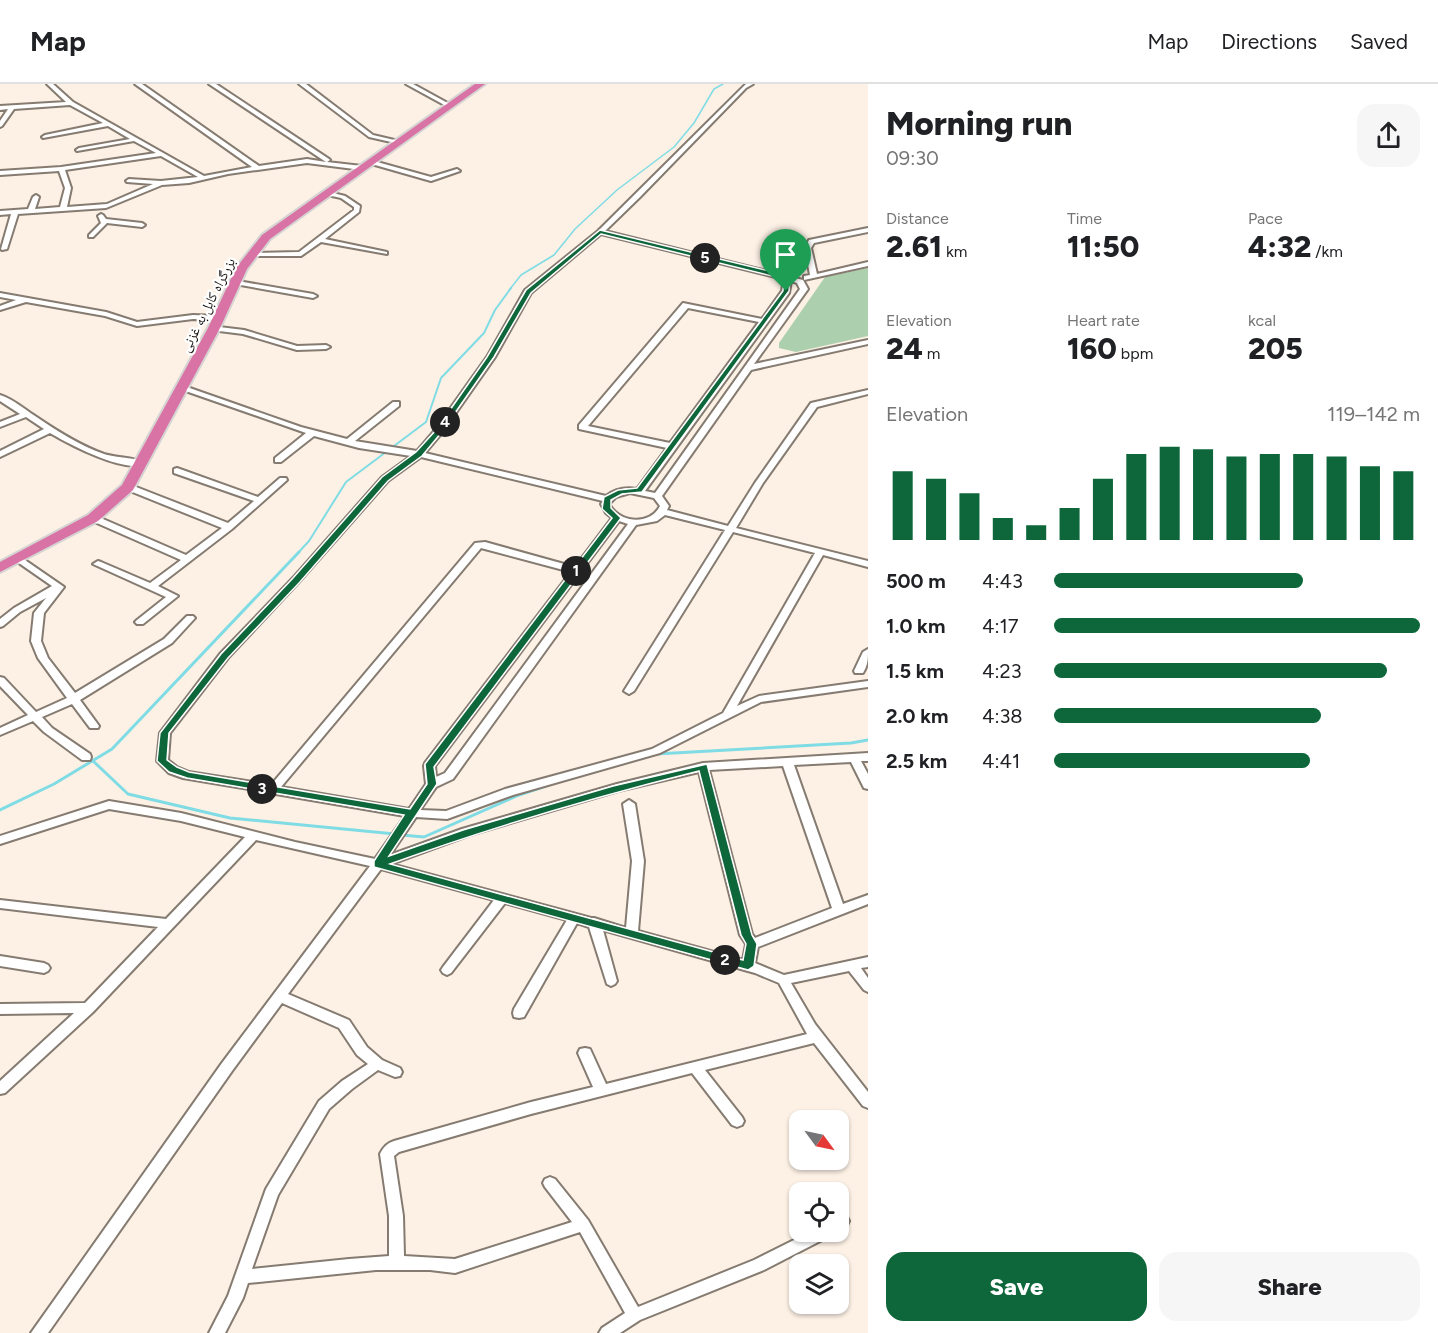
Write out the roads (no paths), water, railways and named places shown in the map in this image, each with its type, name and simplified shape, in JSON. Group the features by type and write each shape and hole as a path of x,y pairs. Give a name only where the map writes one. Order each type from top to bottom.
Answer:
{"highway":[{"name":"بزرگراه کابل به غزنی","path":"0,568 93,518 128,487 216,323 242,268 266,237 481,84"}],"street":[{"path":"50,84 71,103 202,177"},
{"path":"138,84 259,169"},
{"path":"212,84 328,162"},
{"path":"302,84 371,136 400,142"},
{"path":"409,84 450,106"},
{"path":"750,84 744,87 600,232 528,292 491,357 438,432 419,454 385,479 296,580 224,656 165,733 162,761 173,770 187,775 411,813 447,815 509,792 656,751 759,699 868,684"},
{"path":"0,108 71,103"},
{"path":"0,125 12,107"},
{"path":"45,136 109,124"},
{"path":"79,150 137,139"},
{"path":"0,172 61,169 164,154"},
{"path":"129,181 161,183 189,181 307,160 366,165 431,179 457,171"},
{"path":"61,169 68,188 63,210"},
{"path":"0,213 108,206 161,183"},
{"path":"252,255 301,254 322,240 358,209 343,197 325,194"},
{"path":"30,212 36,197"},
{"path":"96,207 104,221"},
{"path":"4,249 15,213"},
{"path":"104,221 142,225"},
{"path":"91,236 104,221"},
{"path":"814,276 808,248 811,241 868,231"},
{"path":"600,232 788,278 800,282 804,288 657,496"},
{"path":"322,240 386,253"},
{"path":"800,282 814,276 868,264"},
{"path":"640,491 786,291 788,278"},
{"path":"235,282 313,296"},
{"path":"0,295 106,314 137,324 194,317 297,348 326,347"},
{"path":"0,308 24,299"},
{"path":"671,446 582,427 686,305 764,321"},
{"path":"747,368 868,342"},
{"path":"181,388 314,432 399,453 419,454 607,499 620,492 640,491 657,496 665,506 664,512 652,520 634,522 617,518 606,509 607,499"},
{"path":"629,691 731,529 814,405 868,392"},
{"path":"0,397 89,450 124,462 140,463"},
{"path":"354,442 396,405"},
{"path":"0,425 27,414"},
{"path":"0,453 51,429"},
{"path":"278,460 314,432"},
{"path":"177,471 259,500"},
{"path":"152,586 228,527 283,480"},
{"path":"128,487 228,527"},
{"path":"664,512 868,564"},
{"path":"93,518 187,559"},
{"path":"432,784 429,766 617,518"},
{"path":"39,1333 193,1114 378,864 432,784 449,776 634,522"},
{"path":"272,791 478,545 577,571"},
{"path":"728,713 820,552"},
{"path":"19,559 59,587"},
{"path":"98,564 173,596 140,622"},
{"path":"0,624 17,610 59,587"},
{"path":"59,587 39,613 36,641 43,658 94,726"},
{"path":"0,732 33,715 73,699 168,641 190,618"},
{"path":"859,670 868,652"},
{"path":"0,680 48,730 86,757"},
{"path":"378,864 466,832 616,788 703,767 868,757"},
{"path":"855,759 868,785"},
{"path":"787,762 838,910"},
{"path":"703,767 746,935 752,944 748,966"},
{"path":"629,804 638,861 632,933"},
{"path":"0,840 109,805 181,817 378,864 748,966 783,980 868,962"},
{"path":"0,1089 88,1008 254,835"},
{"path":"447,970 502,898"},
{"path":"752,944 868,899"},
{"path":"0,904 167,924"},
{"path":"519,1013 575,917"},
{"path":"594,922 611,981"},
{"path":"0,961 44,968"},
{"path":"852,966 868,987"},
{"path":"783,980 817,1037 867,1099"},
{"path":"279,996 344,1024 363,1051 377,1064 395,1072"},
{"path":"0,1009 88,1008"},
{"path":"397,1263 396,1216 387,1154 394,1147 531,1108 817,1037"},
{"path":"585,1053 602,1091"},
{"path":"217,1333 235,1298 272,1193 324,1105 377,1064"},
{"path":"695,1068 737,1121"},
{"path":"550,1183 583,1225 635,1315"},
{"path":"242,1276 397,1263 435,1263 455,1266 583,1225"},
{"path":"607,1333 635,1315 759,1265 804,1242"}],"waterway":[{"path":"510,289 521,275 554,255 575,229 617,190 674,147 694,123 714,89 723,84"},
{"path":"297,554 309,541 346,482 426,422 441,378 484,333 495,310 511,288"},
{"path":"0,810 54,784 112,749 299,552"},
{"path":"656,754 851,743 868,740"},
{"path":"93,761 128,794 230,818 395,834"},
{"path":"402,835 424,837 519,795 555,783"}]}
